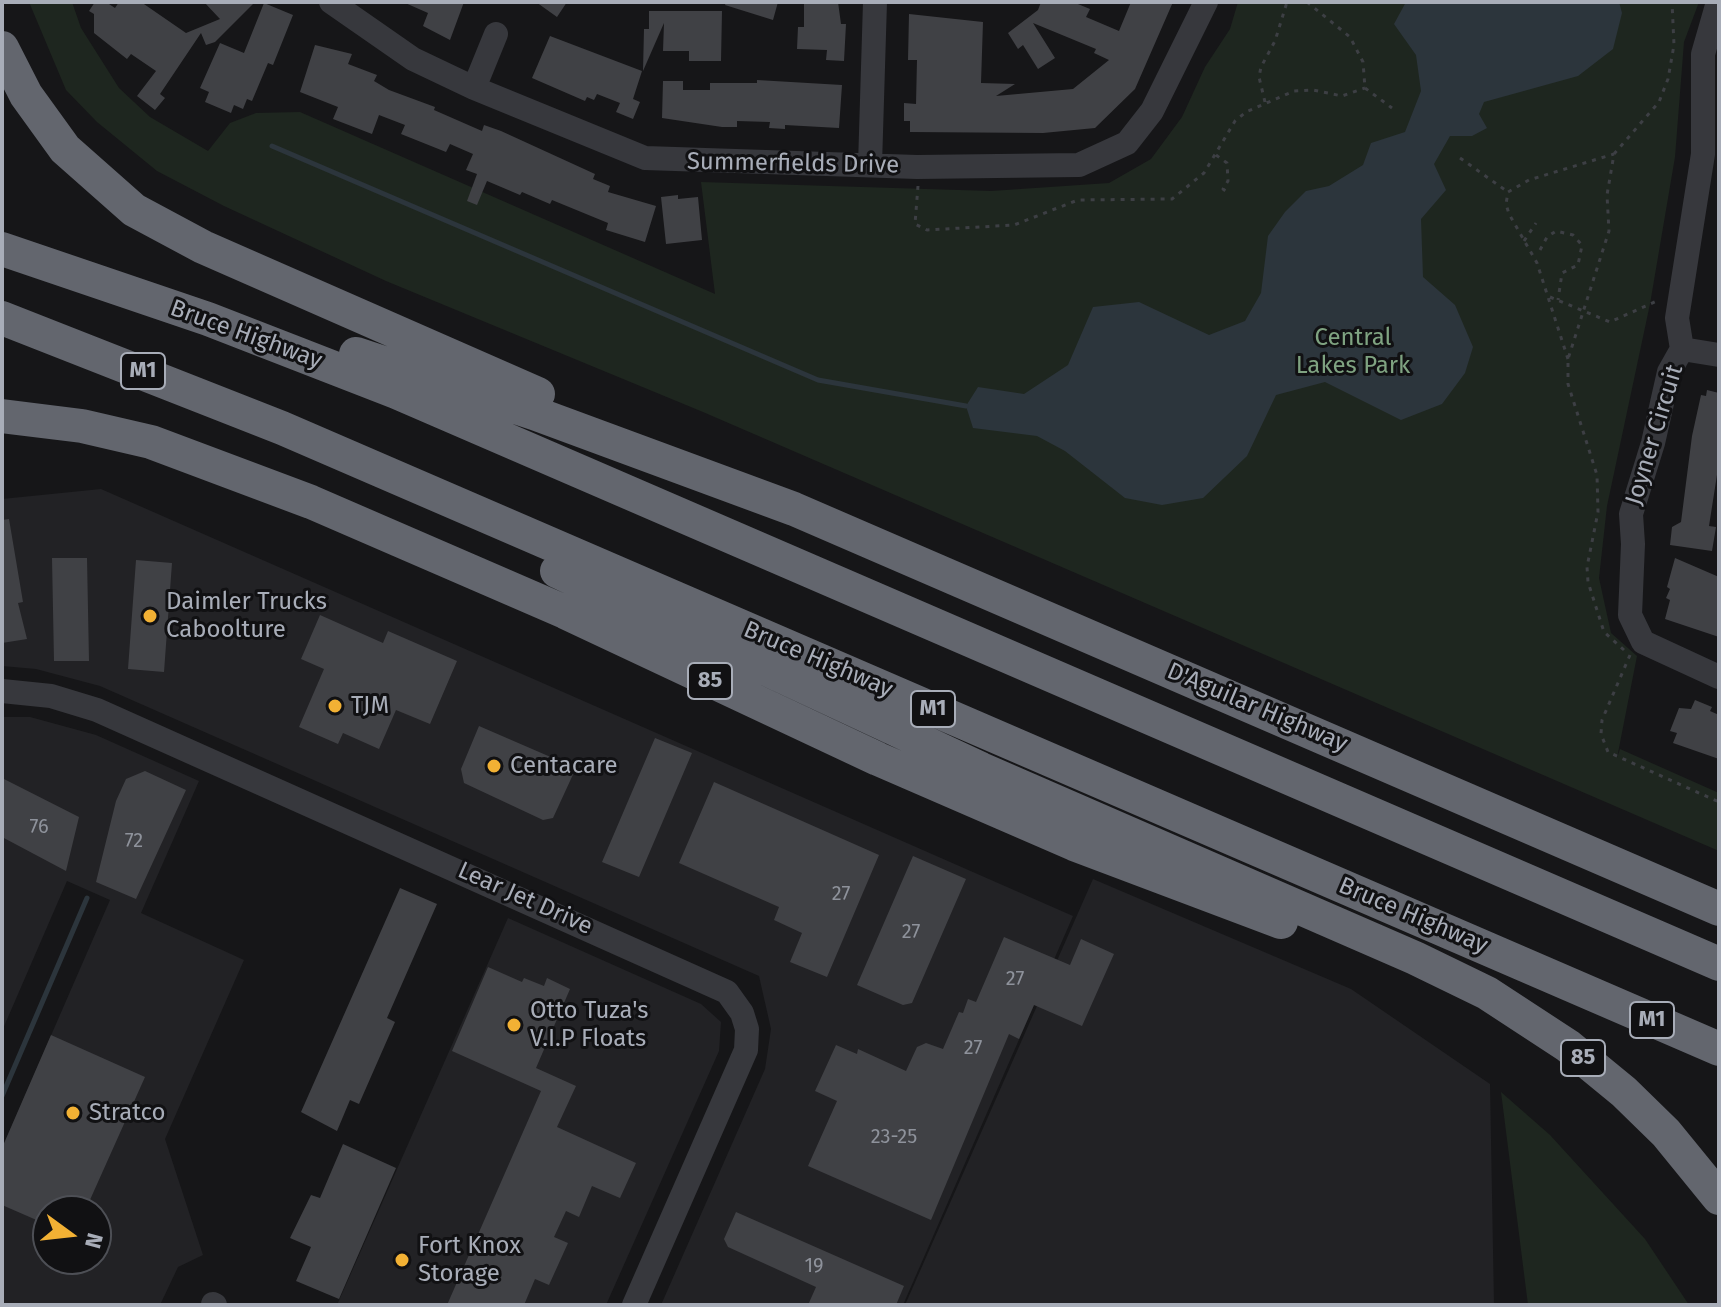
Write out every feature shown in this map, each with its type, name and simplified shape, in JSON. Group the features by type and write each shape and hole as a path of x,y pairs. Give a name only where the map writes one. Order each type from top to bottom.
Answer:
{"highway":[{"path":"2,48 26,95 65,149 109,191 155,223 235,262 770,493 794,509"},
{"name":"Bruce Highway","path":"2,249 297,353 1719,964"},
{"name":"Bruce Highway","path":"2,318 282,428 1719,1049"},
{"path":"297,353 339,348 534,413 794,509"},
{"name":"85","path":"2,416 108,432 201,459 311,502 565,612 754,703 1074,844 1175,885 1364,951 1415,958 1487,993 1568,1046 1624,1092 1666,1133 1719,1198"},
{"path":"282,428 316,462 981,769 1415,958"},
{"name":"D'Aguilar Highway","path":"794,509 1719,909"}],"street":[{"name":"Summerfields Drive","path":"331,2 413,59 474,88 645,158 917,167 1079,165 1127,143 1152,111 1206,2"},
{"path":"870,165 875,2"},
{"name":"Joyner Circuit","path":"1718,2 1703,54 1703,154 1676,325 1682,349 1669,372 1653,443 1633,501 1630,615 1643,642 1719,677"},
{"path":"474,88 496,34"},
{"path":"1682,349 1719,355"},
{"name":"Lear Jet Drive","path":"2,691 51,696 97,710 727,992 742,1013 747,1029 746,1050 634,1305"}],"path":[{"path":"1265,102 1259,77 1261,67 1279,32 1287,2"},
{"path":"1307,2 1350,37 1363,62 1365,88"},
{"path":"1508,192 1506,204 1509,214 1537,263 1568,359 1609,231 1607,195 1614,154 1659,102 1668,79 1674,45 1672,2"},
{"path":"917,167 915,224 927,230 1014,225 1078,200 1172,199 1204,173 1235,121 1265,102 1294,91 1313,90 1342,96 1354,95 1365,88"},
{"path":"1365,88 1390,104"},
{"path":"1508,192 1529,180 1614,154"},
{"path":"1216,155 1227,163 1228,181 1223,189 1227,192"},
{"path":"1460,158 1508,192"},
{"path":"1524,241 1536,223"},
{"path":"1540,250 1547,237 1556,231 1573,235 1582,245 1578,265 1562,273 1558,300"},
{"path":"1549,297 1610,322 1632,314 1654,299 1678,302"},
{"path":"1551,326 1557,324"}],"shaded area":[{"path":"1406,2 1619,2 1622,13 1613,49 1578,76 1484,102 1479,114 1487,128 1472,136 1450,136 1434,164 1446,190 1421,219 1423,277 1455,305 1473,347 1465,373 1442,404 1401,420 1325,382 1276,395 1247,456 1203,498 1162,505 1125,498 1065,451 1037,436 973,428 966,406 978,387 1024,394 1068,365 1093,307 1139,302 1209,335 1245,321 1261,293 1268,236 1285,212 1306,191 1329,186 1363,165 1371,143 1405,132 1421,91 1416,55 1394,24"},
{"path":"101,489 1073,916 903,1305 661,1305 765,1069 771,1029 759,976 100,686 36,669 2,666 2,499"},
{"path":"2,717 30,717 96,735 199,781 141,913 244,960 165,1139 203,1255 178,1267 160,1305 2,1305 2,1148 110,900 67,881 2,1031"},
{"path":"1093,879 1351,989 1490,1084 1494,1305 905,1305"},
{"path":"508,918 701,1004 721,1022 719,1051 606,1305 337,1305"}],"green space":[{"name":"Central Lakes Park","path":"29,2 72,2 81,28 119,88 150,117 208,151 230,123 256,113 300,112 715,294 701,182 991,191 1109,183 1151,159 1182,117 1205,67 1230,29 1238,2 1699,2 1684,42 1675,157 1650,304 1607,506 1599,578 1611,633 1637,656 1617,758 1620,749 1719,793 1719,851 703,412 386,281 224,206 157,171 97,122 66,90"},
{"path":"1501,1092 1550,1135 1645,1239 1689,1305 1528,1305"}],"building":[{"path":"95,2 106,2 115,8 119,2 141,2 186,33 220,19 204,2 255,2 215,42 206,45 201,33 160,94 165,98 155,110 137,96 156,71 131,54 127,59 94,33 94,14 89,11"},
{"path":"403,2 464,2 450,40 423,26 428,13"},
{"path":"536,2 567,2 557,17"},
{"path":"726,2 778,2 773,20 725,5"},
{"path":"804,2 838,2 841,24 846,24 844,61 826,60 827,50 797,49 798,27 804,27"},
{"path":"1041,2 1073,2 1090,9 1086,17 1119,31 1131,2 1173,2 1135,89 1095,128 1043,133 910,132 910,121 904,121 904,103 916,104 917,60 908,60 909,14 983,22 981,83 1015,84 996,96 1073,89 1109,60 1094,53 1096,49 1033,23 1055,58 1038,69 1023,45 1018,49 1008,33 1038,10"},
{"path":"264,3 293,15 273,65 268,63 252,101 247,99 243,109 234,105 231,113 205,102 209,92 200,88 220,43 244,53"},
{"path":"649,11 722,11 721,61 689,61 689,51 663,51 664,23 643,71 644,29 649,29"},
{"path":"550,36 642,71 633,99 640,102 633,119 616,112 620,103 597,94 594,100 587,97 585,101 532,78"},
{"path":"315,45 352,54 348,64 377,75 374,81 389,90 435,107 434,110 482,131 484,125 501,131 595,174 593,179 610,186 608,192 656,206 645,242 606,230 608,223 552,200 550,204 487,181 477,205 467,201 477,174 466,170 473,154 450,144 446,152 401,134 405,125 379,115 372,134 333,119 338,107 300,92"},
{"path":"757,80 842,85 839,128 785,125 785,129 769,128 770,122 737,121 737,127 722,127 662,118 663,81 683,81 683,90 710,90 710,83 757,83"},
{"path":"678,195 678,199 698,197 702,240 666,244 661,197"},
{"path":"1707,390 1719,393 1719,462 1709,526 1716,527 1712,551 1670,545 1672,527 1681,522 1692,436 1701,395 1706,396"},
{"path":"9,519 23,602 18,603 27,639 2,643 2,520"},
{"path":"52,558 87,558 89,661 54,661"},
{"path":"1675,558 1719,577 1719,637 1665,619 1670,600 1666,598 1670,589 1667,587"},
{"name":"Daimler Trucks Caboolture","path":"136,560 172,563 164,672 128,669"},
{"path":"320,615 383,643 388,631 457,661 430,724 396,710 379,749 343,733 338,744 299,727 324,669 301,659"},
{"path":"1695,700 1712,707 1710,711 1719,715 1719,759 1673,743 1677,733 1670,731 1679,708 1691,709"},
{"path":"479,726 576,768 553,818 543,820 464,783 461,769"},
{"path":"655,738 692,753 639,877 602,862"},
{"path":"145,771 186,790 136,899 96,882 116,801 126,779"},
{"path":"2,778 79,817 66,871 2,837"},
{"path":"714,782 879,855 827,977 790,962 802,933 774,920 779,907 679,863"},
{"path":"913,856 966,879 912,1003 903,1005 857,985"},
{"path":"400,888 437,904 387,1018 395,1022 359,1104 350,1100 337,1131 301,1112"},
{"path":"1004,937 1070,965 1081,939 1114,954 1082,1026 1034,1005 1019,1039 1009,1034 931,1220 808,1166 837,1101 815,1091 836,1045 857,1054 858,1049 906,1071 917,1047 926,1043 943,1049 968,999 976,1002"},
{"path":"488,967 522,982 524,978 544,986 547,978 570,989 536,1068 576,1086 557,1127 636,1163 620,1198 592,1186 579,1217 566,1211 554,1237 568,1243 549,1285 535,1279 524,1305 447,1305 541,1091 452,1051"},
{"name":"Stratco","path":"51,1035 145,1077 92,1195 32,1195 32,1218 2,1205 2,1148"},
{"path":"343,1144 396,1168 339,1299 296,1281 311,1247 290,1238 311,1195 320,1198"},
{"path":"736,1212 904,1286 896,1305 808,1305 816,1287 728,1247 724,1239"}],"waterway":[{"path":"272,146 818,380 966,406"},
{"path":"2,1096 87,898"}],"place":[{"name":"Daimler Trucks Caboolture","path":"150,616"},
{"name":"TJM","path":"335,706"},
{"name":"Centacare","path":"494,766"},
{"name":"Otto Tuza's V.I.P Floats","path":"514,1025"},
{"name":"Stratco","path":"73,1113"},
{"name":"Fort Knox Storage","path":"402,1260"}]}
